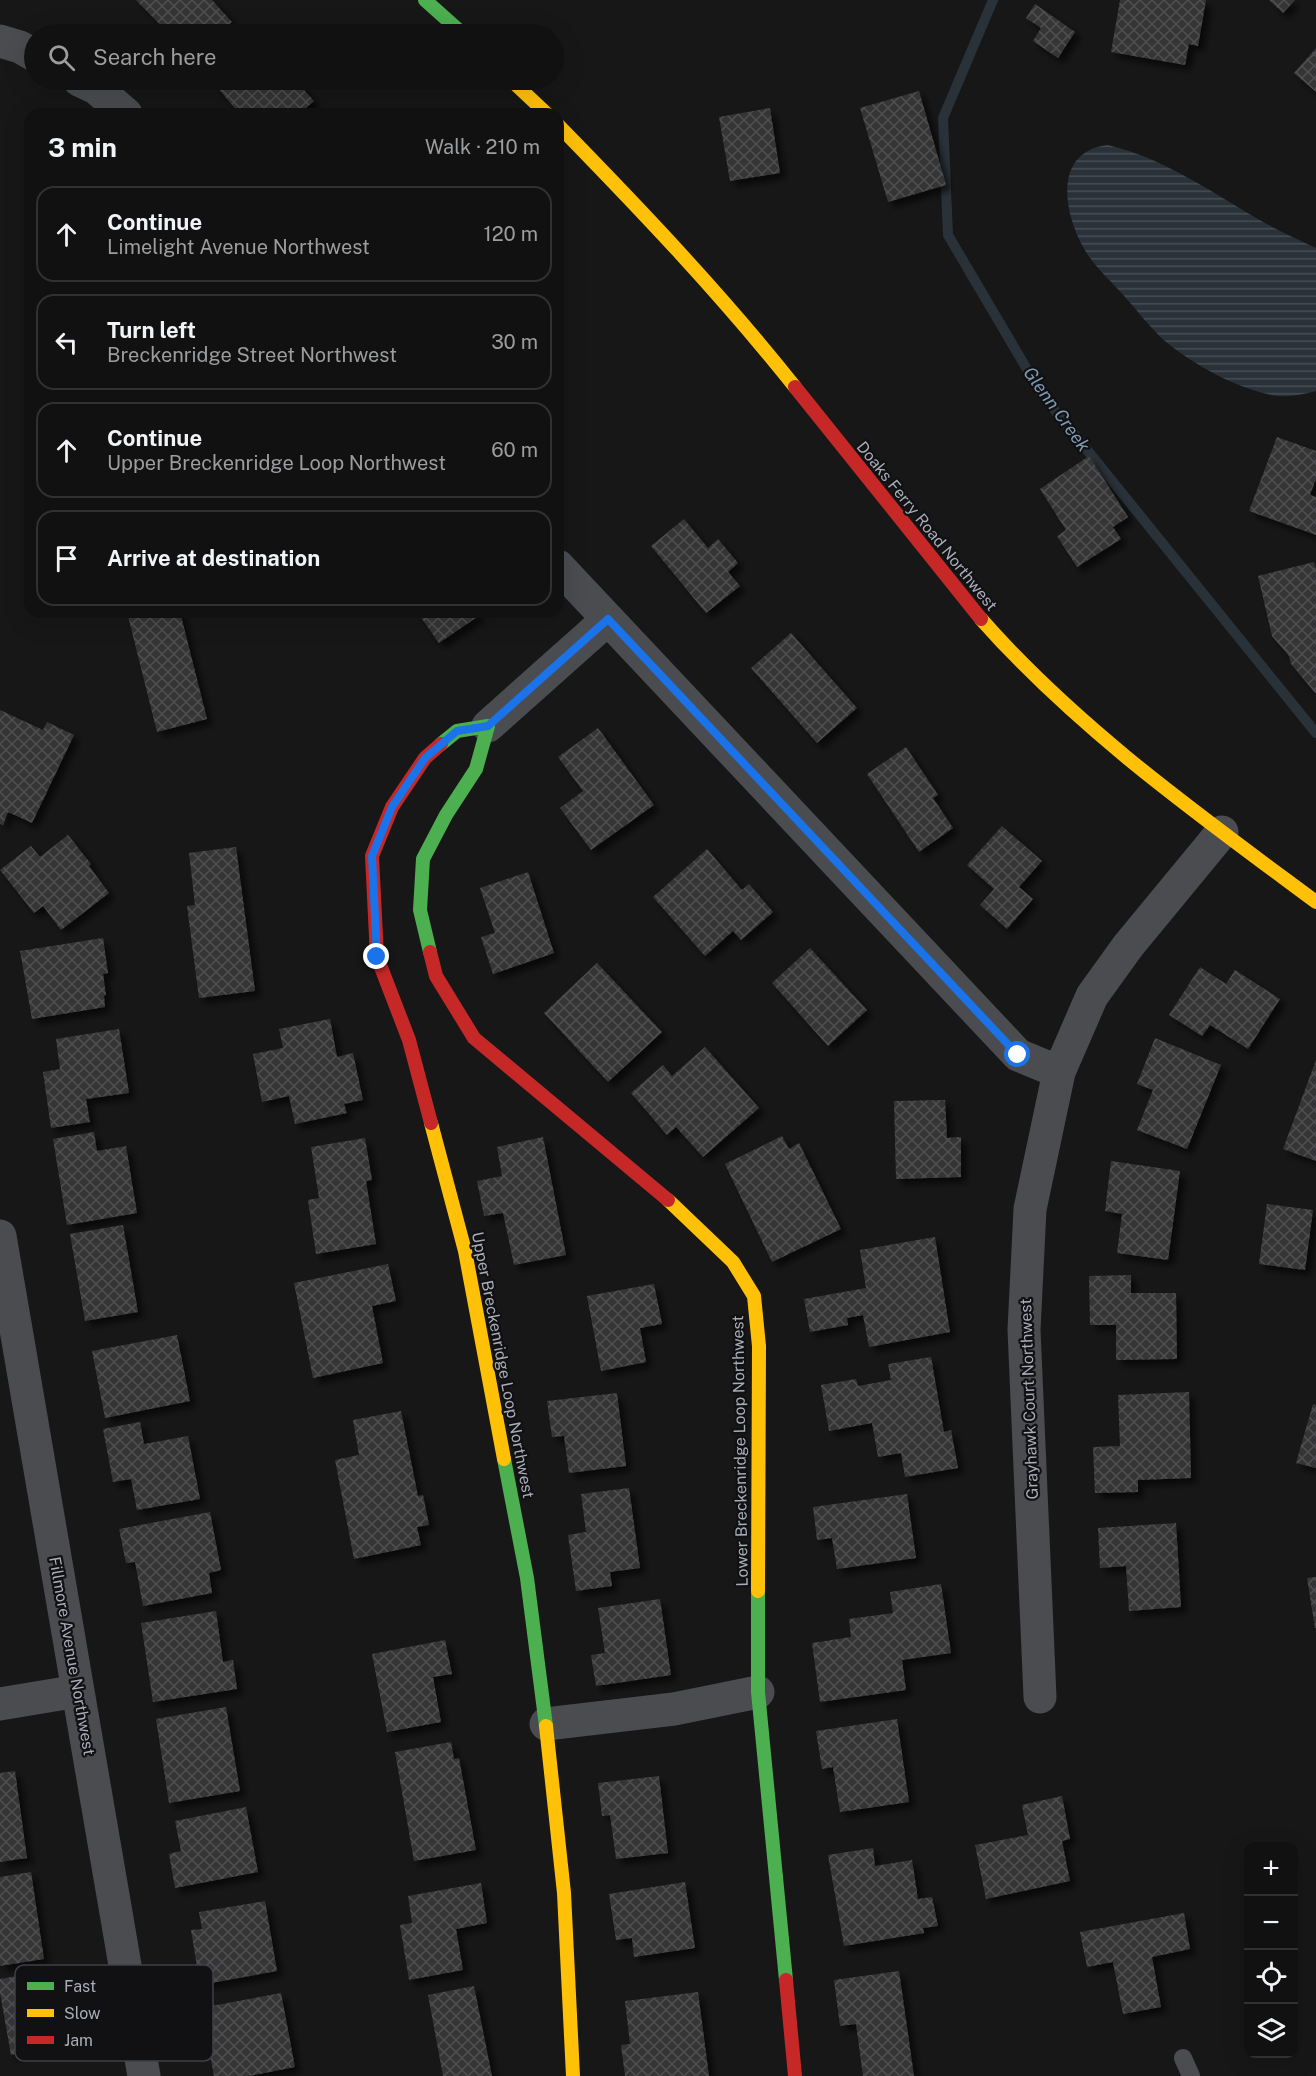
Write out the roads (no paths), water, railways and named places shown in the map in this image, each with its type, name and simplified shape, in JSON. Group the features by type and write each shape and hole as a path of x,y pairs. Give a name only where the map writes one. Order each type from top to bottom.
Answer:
{"street":[{"path":"425,0 452,24"},
{"path":"0,41 24,49"},
{"path":"98,90 119,108"},
{"path":"522,90 541,108"},
{"name":"Doaks Ferry Road Northwest","path":"564,130 656,225 745,324 962,598 1009,651 1097,733 1222,832 1316,902"},
{"path":"564,572 1018,1055 1059,1072"},
{"path":"488,726 608,619"},
{"name":"Lower Breckenridge Loop Northwest","path":"488,726 476,769 446,815 423,859 420,910 436,976 474,1038 675,1206 733,1262 754,1296 759,1346 758,1692 795,2076"},
{"name":"Upper Breckenridge Loop Northwest","path":"488,726 457,731 425,758 392,807 372,856 377,957 409,1040 465,1251 527,1578 546,1724 564,1893 573,2076"},
{"name":"Grayhawk Court Northwest","path":"1040,1697 1024,1330 1030,1209 1059,1072 1092,996 1128,946 1222,832"},
{"name":"Fillmore Avenue Northwest","path":"0,1236 125,1965"},
{"path":"0,1704 78,1691"},
{"path":"546,1724 674,1709 758,1692"},
{"name":"Fillmore Avenue Northwest","path":"141,2061 144,2076"}],"lane":[{"path":"1183,2058 1191,2076"}],"waterway":[{"name":"Glenn Creek","path":"993,0 943,118 948,235 1041,393 1316,733"}]}
